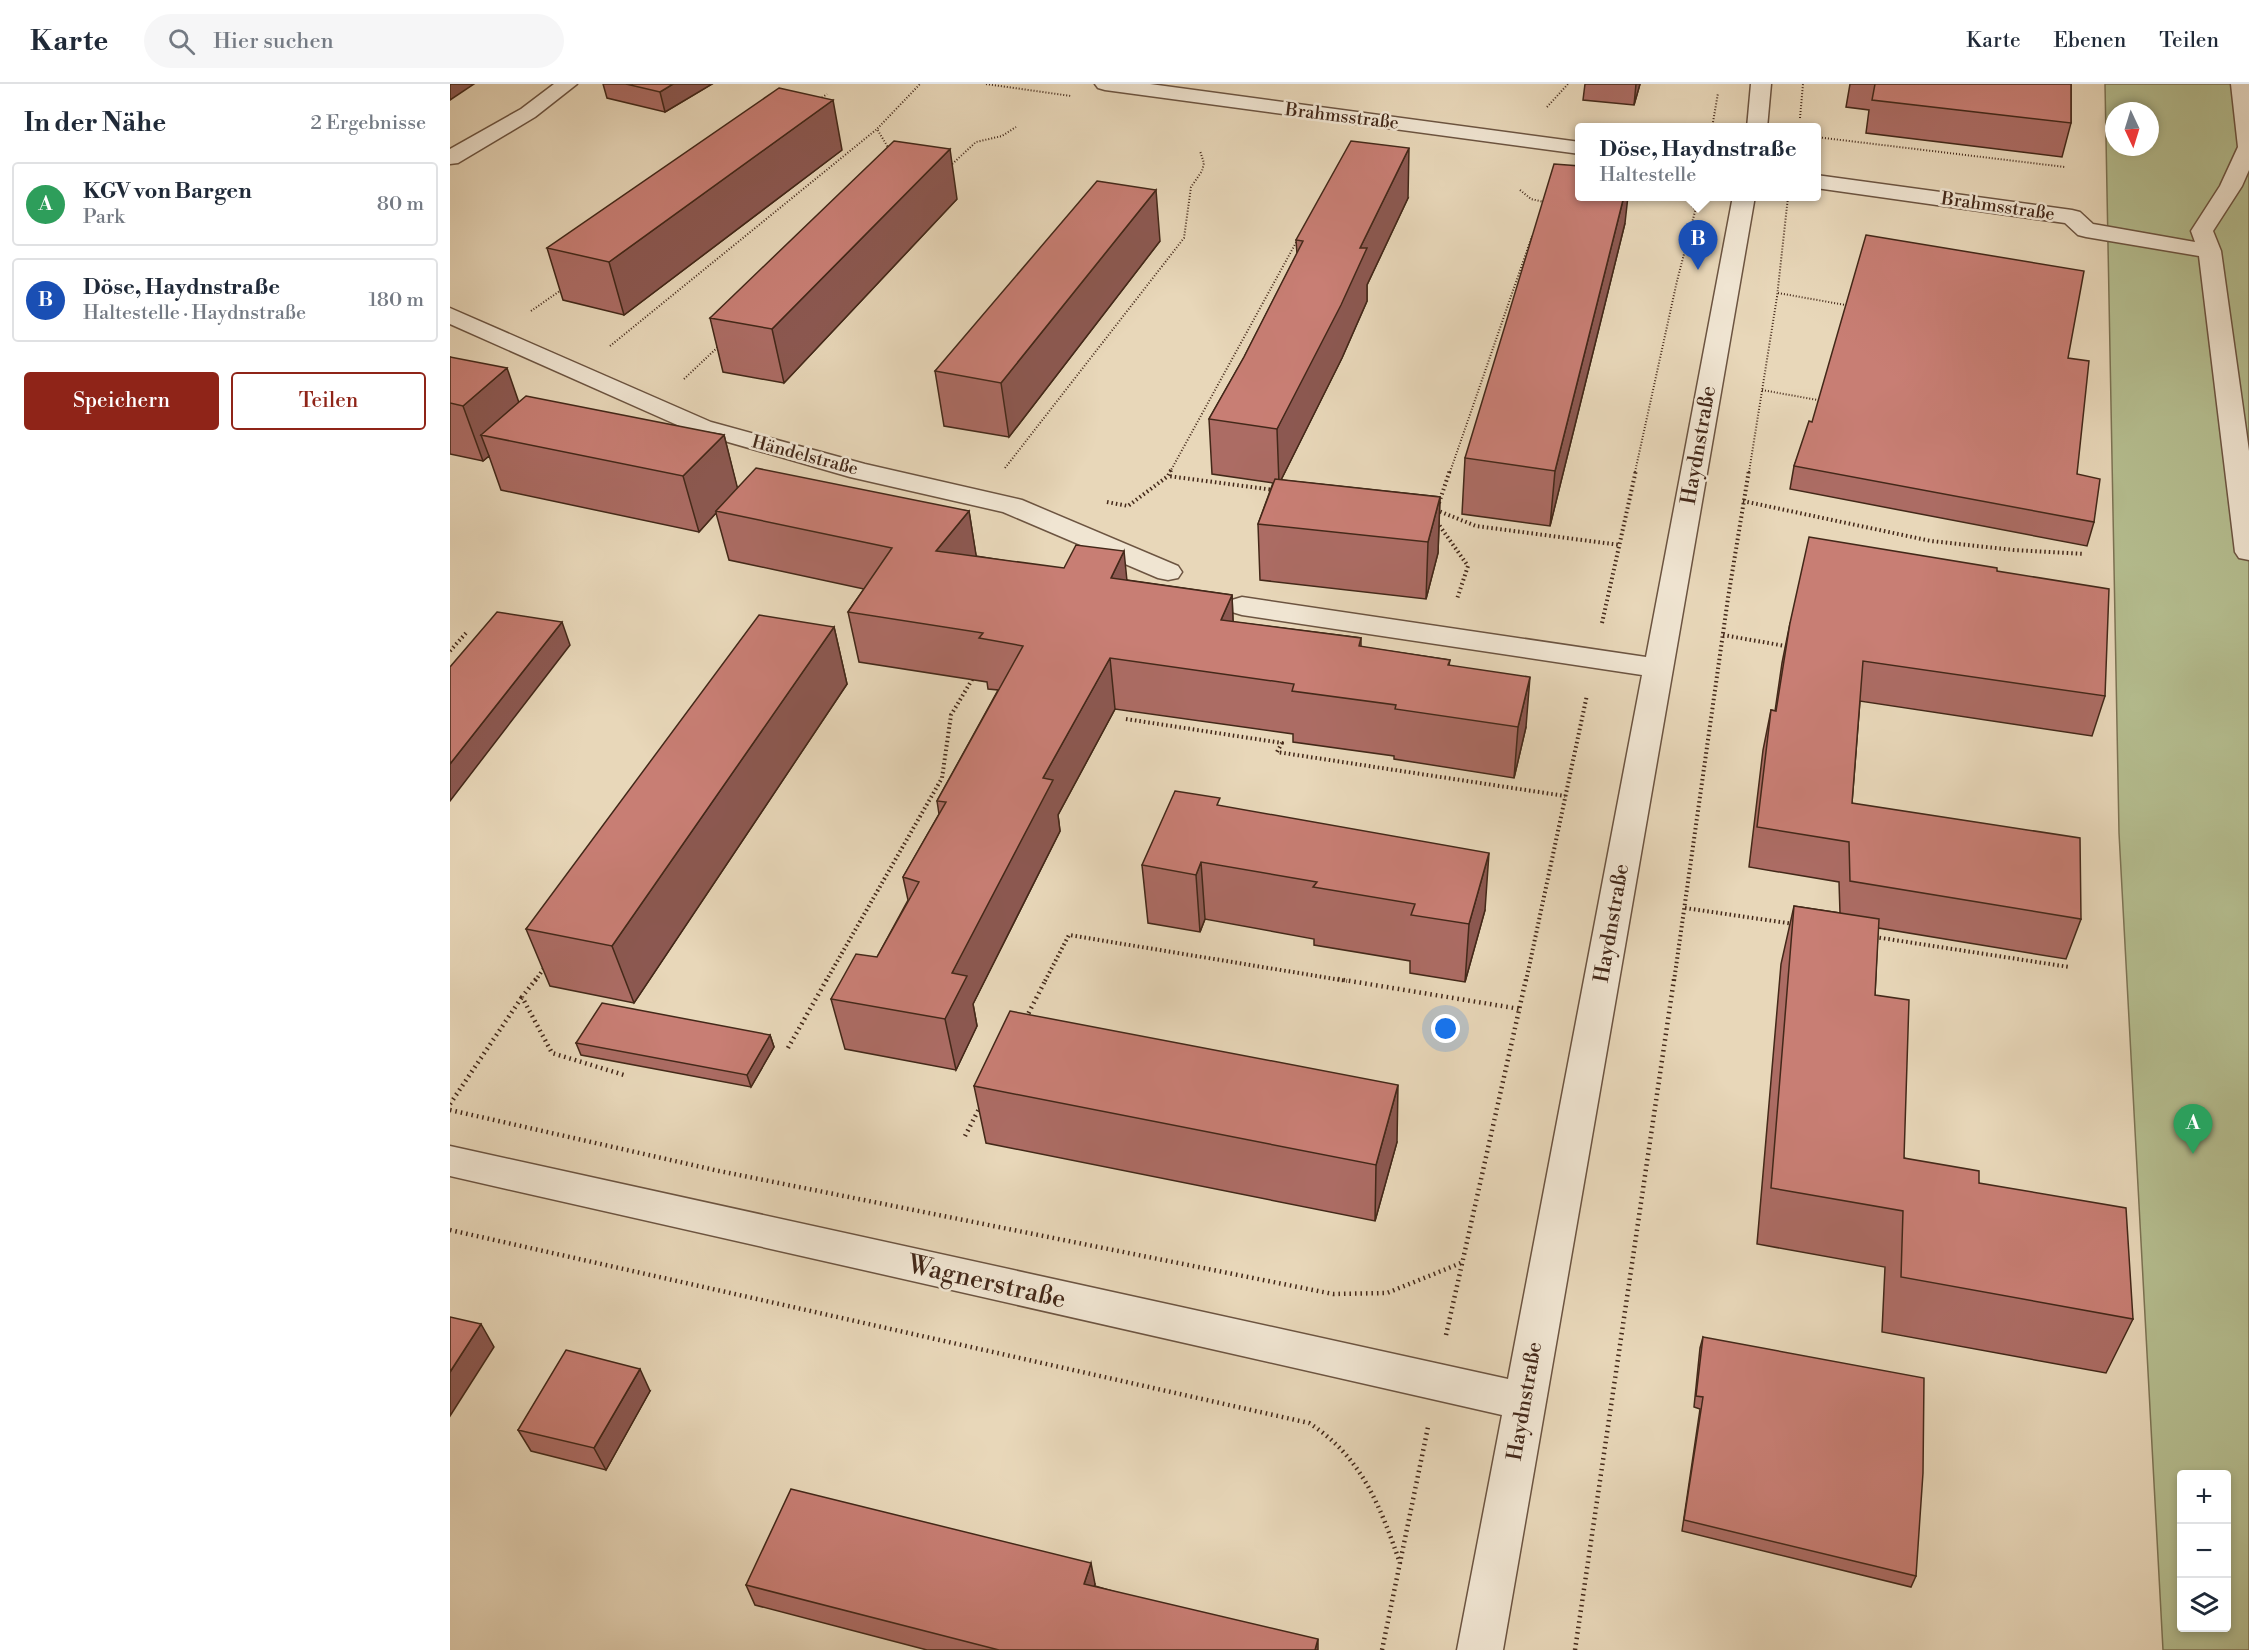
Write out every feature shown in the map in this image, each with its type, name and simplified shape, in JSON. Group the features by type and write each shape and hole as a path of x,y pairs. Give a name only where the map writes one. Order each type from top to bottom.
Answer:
{"street":[{"path":"450,158 528,113 567,84"},
{"name":"Brahmsstraße","path":"1105,84 1575,147"},
{"path":"1757,123 1761,84"},
{"path":"2241,84 2248,146 2231,186 2202,231 2210,251 2249,552"},
{"name":"Brahmsstraße","path":"1821,182 2072,217 2086,230 2210,251"},
{"name":"Haydnstraße","path":"1480,1650 1523,1401 1743,201"},
{"name":"Händelstraße","path":"450,315 702,427 859,471 1012,506 1168,572"},
{"path":"1242,606 1658,668"},
{"name":"Wagnerstraße","path":"450,1161 1523,1401"}],"path":[{"path":"577,372 877,129 920,84"},
{"path":"1547,108 1568,84"},
{"path":"1712,123 1720,84"},
{"path":"1800,121 1803,84"},
{"path":"817,101 827,94"},
{"path":"945,168 976,142 1002,136 1016,127"},
{"path":"877,129 892,154"},
{"path":"1821,138 2065,166"},
{"path":"982,498 1184,238 1191,187 1202,171 1204,163 1200,151"},
{"path":"1520,190 1531,199 1544,201 1540,213"},
{"path":"1689,201 1695,210"},
{"path":"450,1110 718,1171 1333,1294 1387,1293 1462,1263 1520,1010 1677,281 1698,201"},
{"path":"1575,1650 1743,501 1778,293 1787,201"},
{"path":"1444,636 1468,566 1436,521 1436,510 1533,235"},
{"path":"1060,527 1078,497 1128,506 1168,476 1299,237"},
{"path":"496,336 564,288"},
{"path":"1778,293 1860,308"},
{"path":"655,408 723,342"},
{"path":"1762,390 1832,403"},
{"path":"1168,476 1285,491"},
{"path":"1743,501 1930,541 2014,550 2084,554"},
{"path":"1425,509 1436,510 1476,526 1620,545"},
{"path":"450,651 466,633"},
{"path":"1723,635 1793,647"},
{"path":"788,1048 942,778 951,715 974,676"},
{"path":"1126,719 1282,742 1277,752 1565,796"},
{"path":"1685,908 1801,925"},
{"path":"1023,1025 1070,935 1520,1010"},
{"path":"1871,936 2069,967"},
{"path":"450,1104 550,959"},
{"path":"522,997 552,1053 624,1075"},
{"path":"965,1136 986,1096"},
{"path":"450,1230 1309,1423 1330,1437 1347,1454 1359,1471 1383,1516 1401,1564 1382,1650"}],"green space":[{"path":"2105,84 2249,84 2249,1650 2163,1650 2119,833 2106,156 2159,156 2159,102 2105,102"}],"building":[{"path":"626,84 673,84 660,92"},
{"path":"1875,84 2071,84 2071,123 1872,100"},
{"path":"779,88 833,100 609,262 547,248"},
{"path":"894,141 950,149 772,329 710,318"},
{"path":"1351,141 1409,148 1360,248 1367,248 1341,305 1277,429 1209,419 1244,357 1303,241 1296,240"},
{"path":"1554,164 1575,166 1575,201 1623,201 1555,471 1465,458"},
{"path":"1097,181 1156,190 1001,383 935,371"},
{"path":"1866,235 2084,271 2068,358 2089,361 2077,474 2100,479 2094,522 1794,466 1809,421 1812,422"},
{"path":"450,357 507,368 463,406 450,403"},
{"path":"526,396 724,435 683,476 481,435"},
{"path":"756,468 969,511 936,551 1064,568 1076,545 1124,551 1111,578 1232,595 1221,620 1361,638 1359,646 1450,660 1448,665 1530,677 1518,727 1395,709 1396,705 1292,691 1294,684 1110,658 1043,778 1053,780 952,973 967,976 945,1019 831,999 856,954 877,957 919,882 903,877 946,802 937,801 1023,646 979,638 983,633 848,612 892,548 716,511"},
{"path":"1275,479 1440,497 1428,542 1258,524"},
{"path":"1809,537 2109,589 2105,696 1863,661 1852,803 2080,838 2081,919 1850,881 1849,842 1757,827 1771,710 1776,711 1790,623"},
{"path":"497,612 562,622 450,764 450,667"},
{"path":"759,615 834,627 612,946 526,929"},
{"path":"1175,791 1220,798 1217,805 1489,853 1469,924 1411,915 1415,904 1313,887 1317,882 1201,862 1196,875 1142,865"},
{"path":"1794,906 1879,919 1875,995 1909,1000 1904,1158 1979,1171 1979,1183 2126,1208 2133,1319 1901,1277 1903,1211 1771,1188"},
{"path":"602,1003 770,1035 747,1075 576,1043"},
{"path":"1010,1011 1398,1085 1376,1165 974,1086"},
{"path":"450,1317 481,1324 450,1372"},
{"path":"1703,1337 1924,1378 1923,1473 1916,1576 1684,1520 1703,1397 1696,1396"},
{"path":"566,1350 640,1369 594,1448 518,1430"},
{"path":"791,1489 1091,1563 1084,1584 1318,1639 1315,1650 999,1650 746,1585"}],"place":[{"name":"Döse, Haydnstraße","path":"1698,270"},
{"name":"KGV von Bargen","path":"2193,1154"}]}
